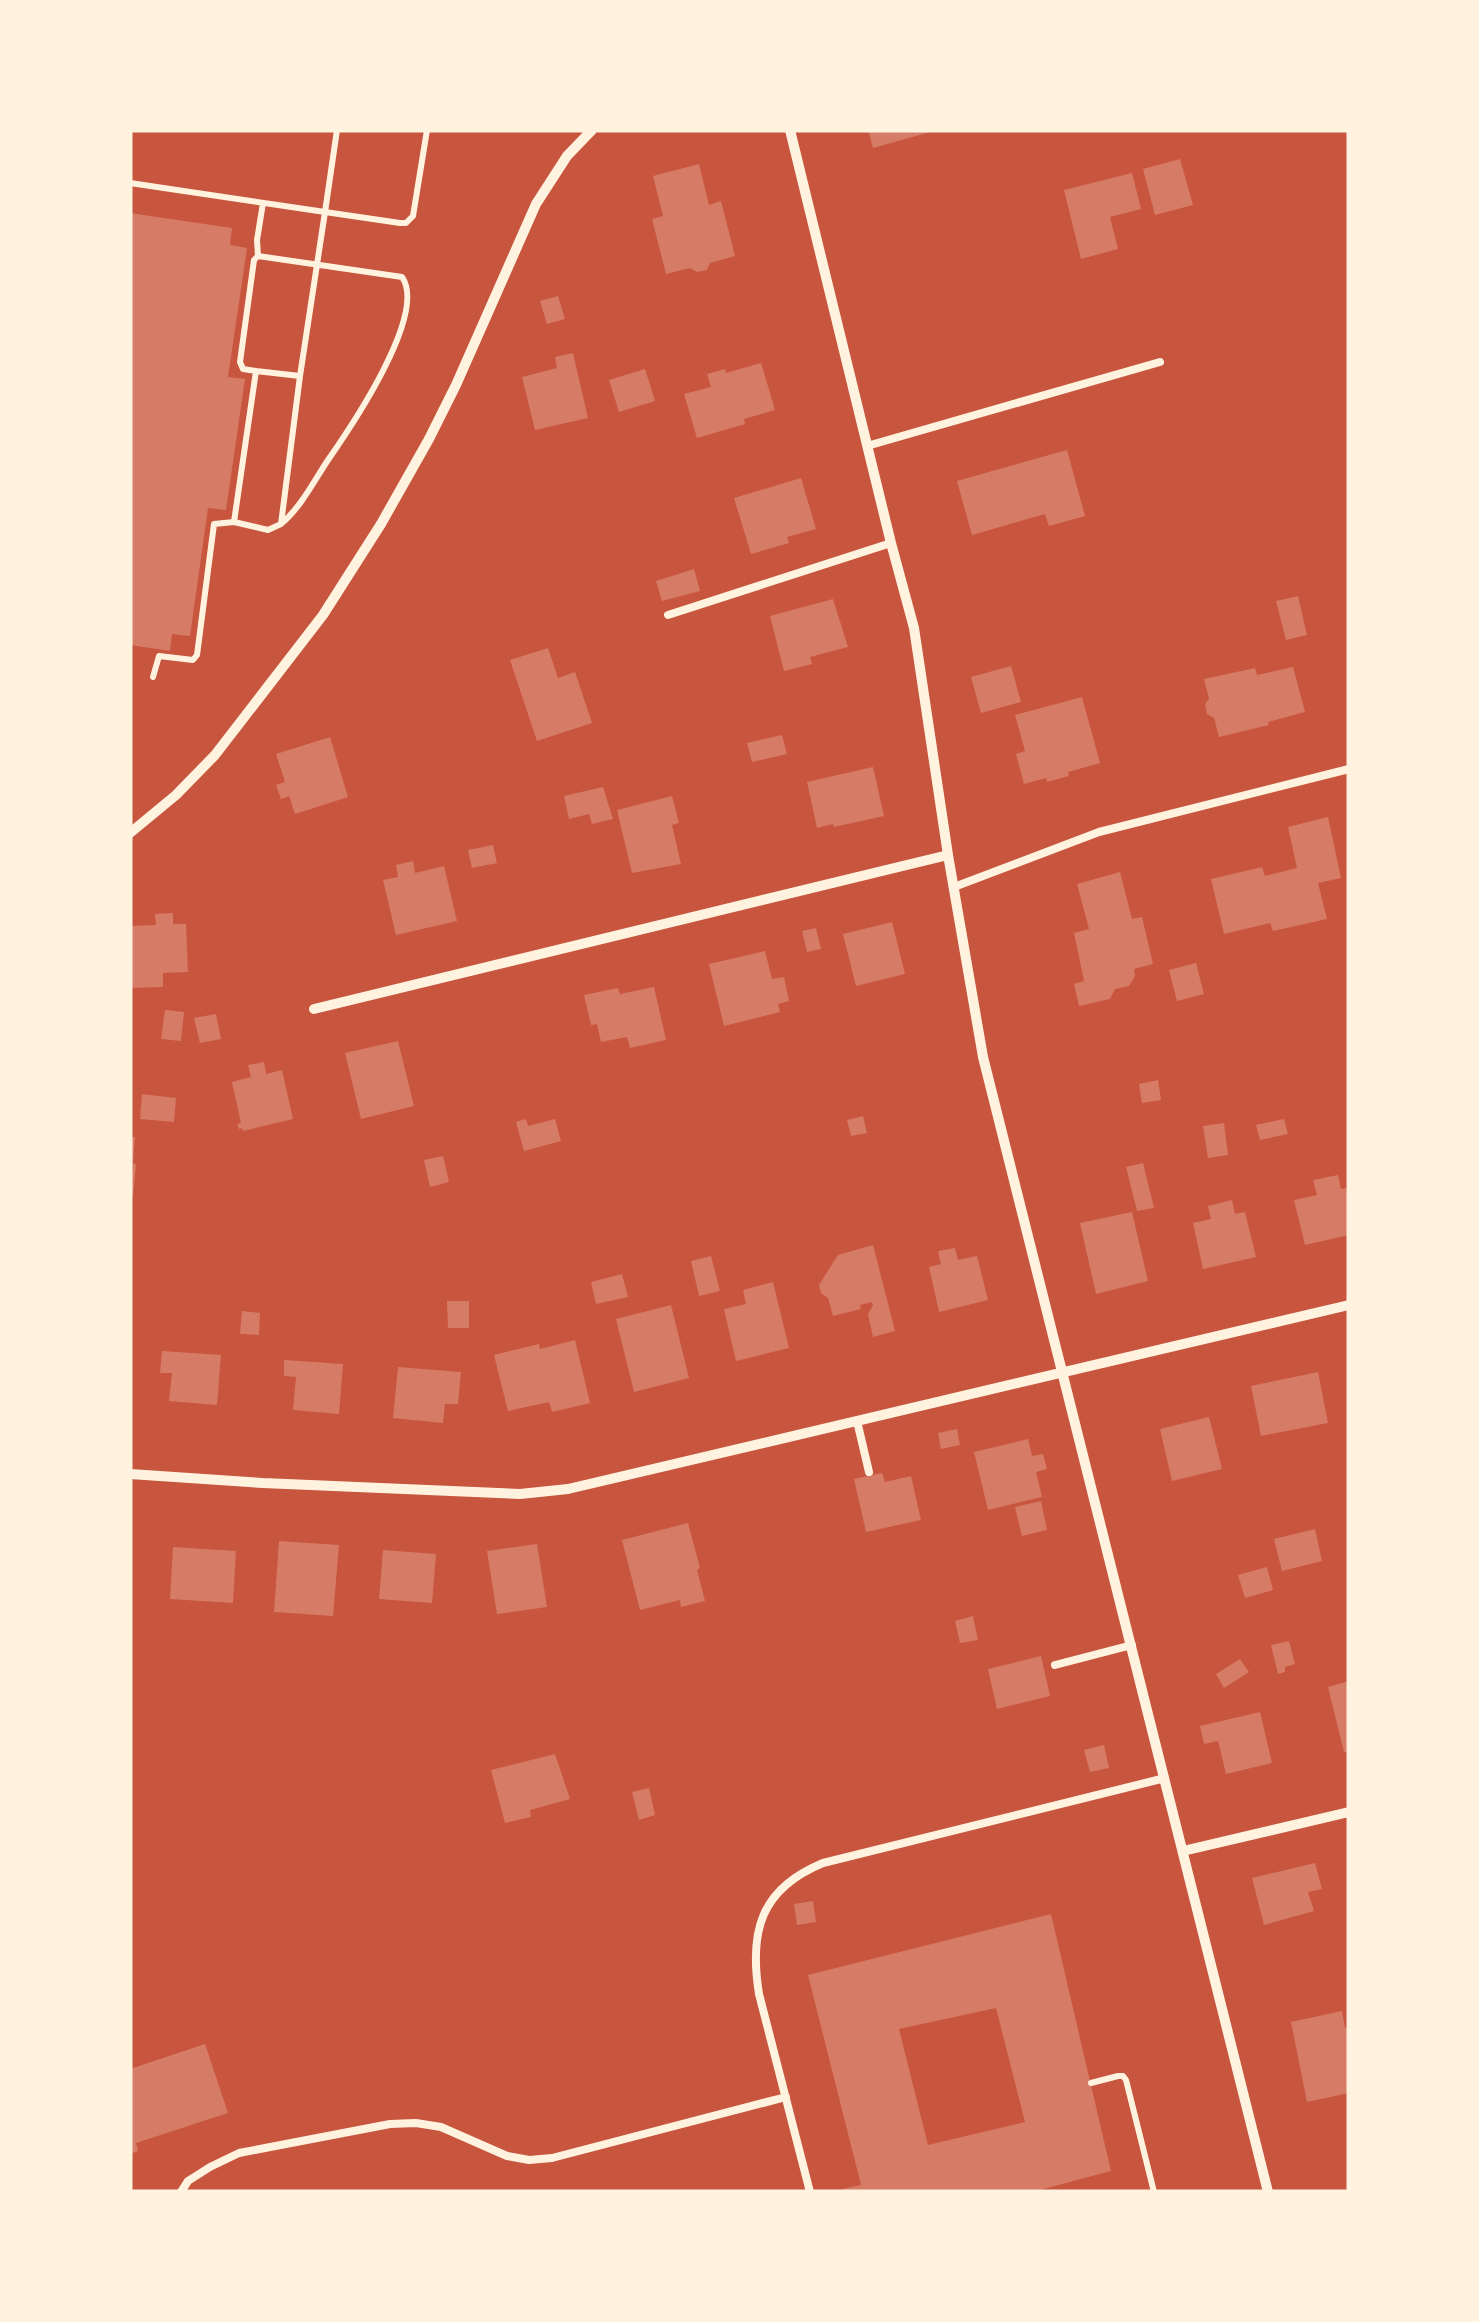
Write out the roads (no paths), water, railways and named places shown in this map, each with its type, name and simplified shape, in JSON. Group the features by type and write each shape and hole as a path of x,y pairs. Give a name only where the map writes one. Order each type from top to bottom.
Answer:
{"street":[{"path":"130,833 216,755 323,615 429,439 536,204 567,156 592,130"},
{"path":"790,130 914,628 983,1057 1268,2192"},
{"path":"314,1009 948,855"},
{"path":"130,1474 520,1494 606,1482 1349,1304"},
{"path":"1184,1851 1349,1812"}],"lane":[{"path":"868,446 1160,362"},
{"path":"668,615 891,543"},
{"path":"954,886 1099,832 1349,769"},
{"path":"858,1421 868,1472"},
{"path":"1054,1665 1132,1645"},
{"path":"810,2192 759,1994 754,1950 765,1911 789,1882 823,1863 1164,1778"},
{"path":"181,2192 188,2181 210,2166 239,2154 390,2124 441,2127 507,2156 529,2160 552,2158 786,2097"}]}
